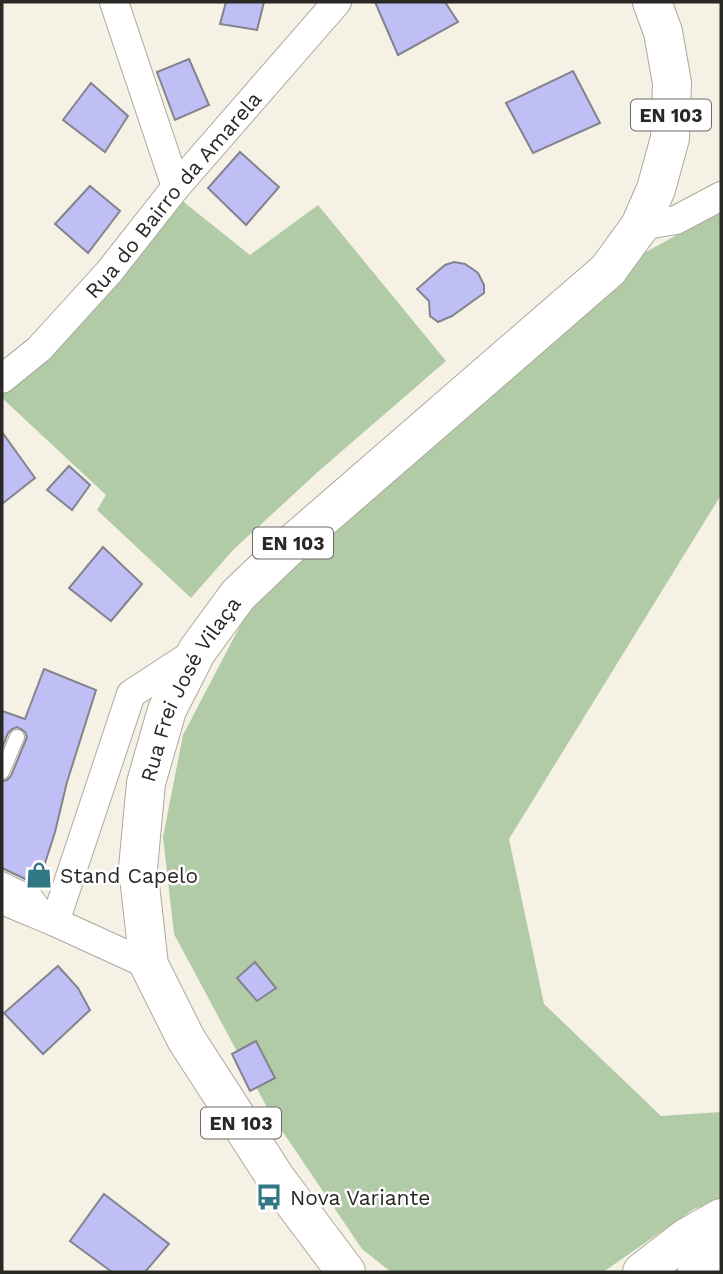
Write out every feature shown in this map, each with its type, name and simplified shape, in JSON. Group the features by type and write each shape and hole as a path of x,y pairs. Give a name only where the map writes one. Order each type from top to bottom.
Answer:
{"main road":[{"name":"EN 103","path":"640,226 656,189 670,138 672,83 663,32 652,2"},
{"name":"Rua Frei José Vilaça","path":"346,1272 270,1170 186,1038 149,965 138,868 146,783 167,710 197,652 238,595 284,551 608,270 640,226"},
{"path":"642,1272 686,1238 721,1219"},
{"path":"697,1272 721,1255"}],"street":[{"path":"114,2 176,187"},
{"name":"Rua do Bairro da Amarela","path":"2,379 38,349 100,282 176,187 337,2"},
{"path":"640,226 676,220 721,196"},
{"path":"55,922 131,694 197,652"},
{"path":"2,900 149,965"}],"lane":[{"path":"2,772 17,737"},
{"path":"2,879 35,895 55,922"}],"green space":[{"path":"175,195 250,255 318,205 446,361 233,550 191,598 97,510 106,495 2,398 2,389"},
{"path":"721,211 721,495 509,839 544,1004 661,1116 721,1112 721,1200 694,1209 603,1272 391,1272 362,1249 270,1113 174,934 163,837 183,735 252,603 644,253"}],"building":[{"path":"226,2 264,2 257,30 220,24"},
{"path":"375,2 445,2 458,22 398,55"},
{"path":"189,59 209,105 175,120 157,72"},
{"path":"573,71 600,123 533,153 506,103"},
{"path":"91,83 128,116 105,152 63,120"},
{"path":"240,152 279,187 246,225 208,188"},
{"path":"90,186 120,211 88,253 55,224"},
{"path":"454,262 465,264 478,273 484,285 484,293 452,316 438,322 430,316 429,301 417,289 445,265"},
{"path":"2,432 35,478 2,504"},
{"path":"69,466 90,485 72,510 47,490"},
{"path":"103,547 142,584 111,621 69,588"},
{"path":"44,669 96,690 38,885 2,868 2,781 11,776 27,737 21,729 12,729 2,748 2,711 25,719"},
{"path":"255,962 276,988 257,1001 237,978"},
{"path":"58,966 78,988 90,1010 43,1054 4,1013"},
{"path":"256,1041 275,1078 250,1091 232,1054"},
{"path":"104,1194 169,1244 145,1272 112,1272 70,1241"}],"place":[{"name":"Stand Capelo","path":"39,875"},
{"name":"Nova Variante","path":"269,1197"}]}
